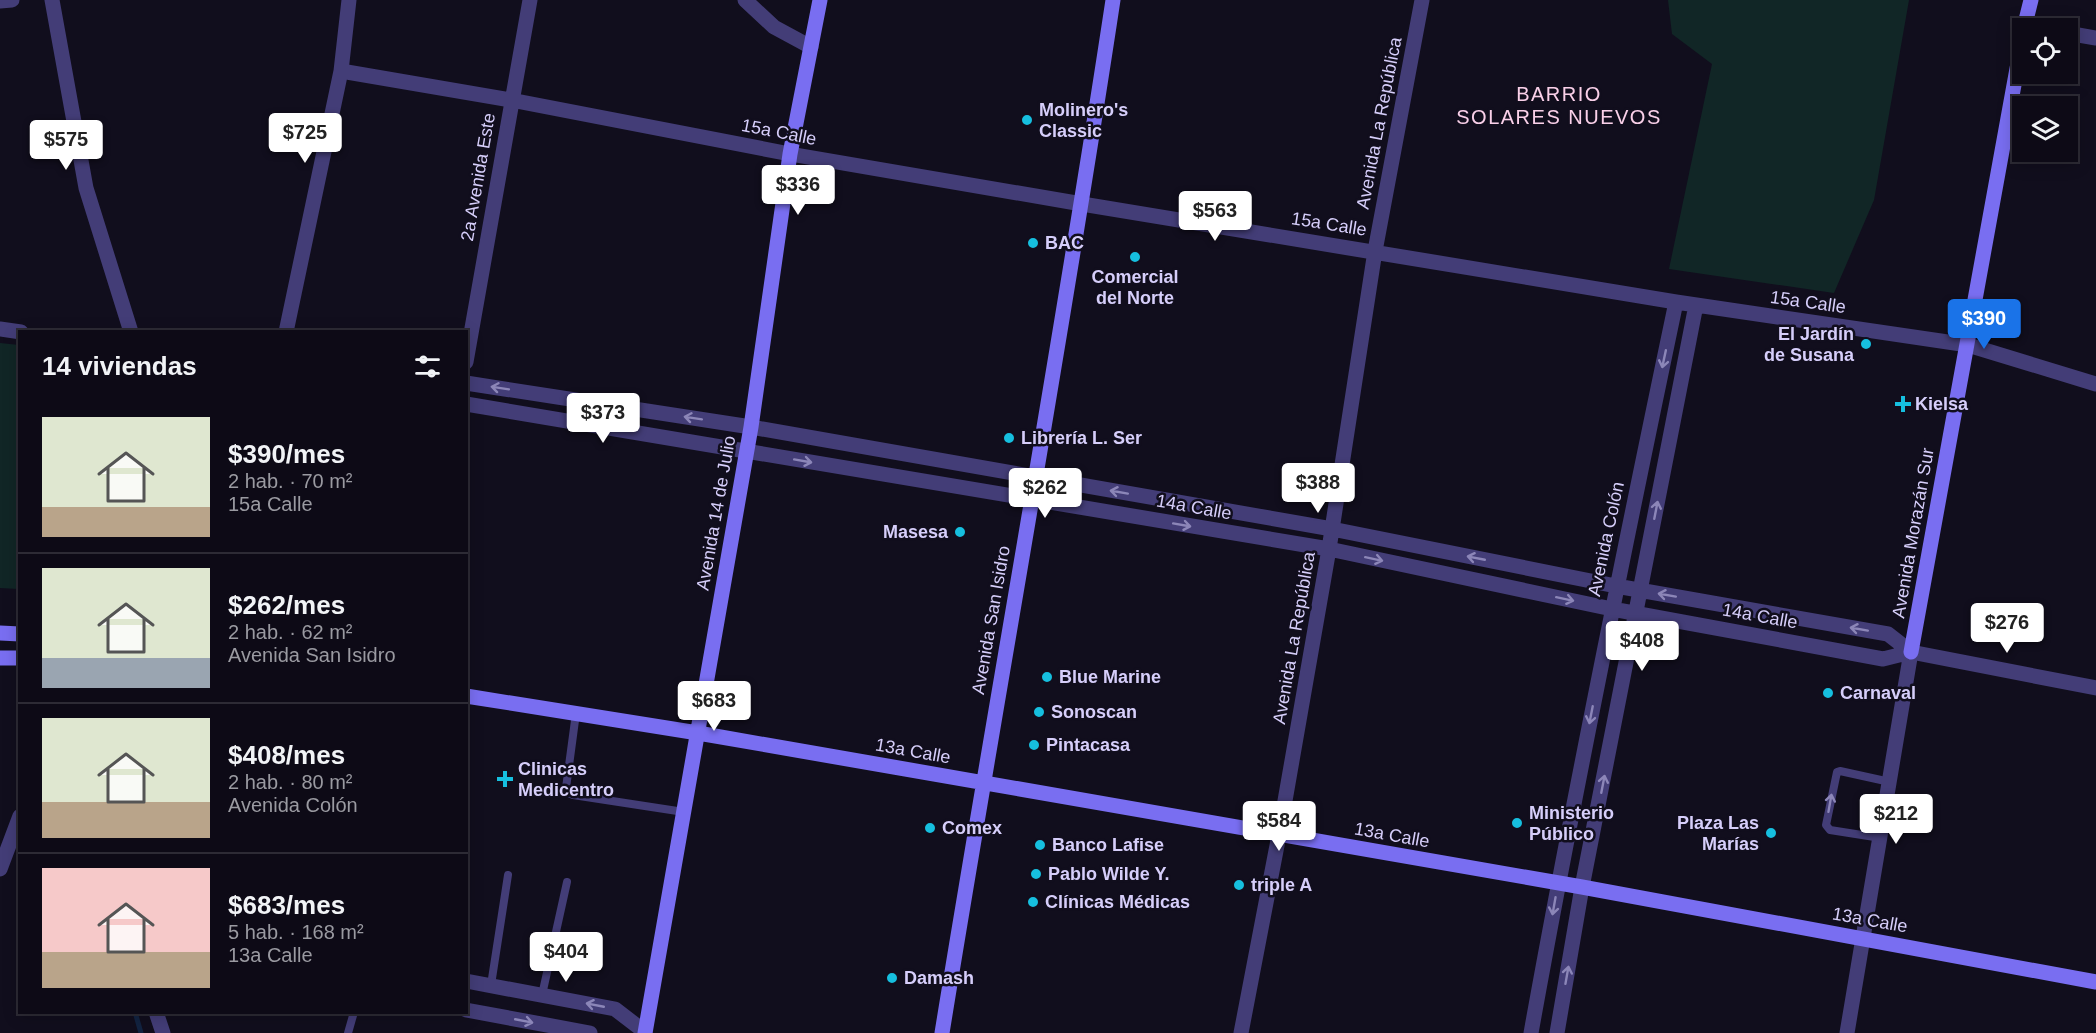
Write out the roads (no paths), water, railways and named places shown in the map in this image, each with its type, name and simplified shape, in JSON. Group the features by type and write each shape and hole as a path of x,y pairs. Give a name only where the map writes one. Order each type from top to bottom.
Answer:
{"street":[{"path":"0,2 12,0"},
{"path":"52,0 86,188 130,330"},
{"path":"286,330 341,71 350,0"},
{"name":"2a Avenida Este","path":"468,350 530,0"},
{"path":"745,0 774,27 811,47"},
{"name":"Avenida 14 de Julio","path":"646,1033 751,427 790,154 820,0"},
{"name":"Avenida San Isidro","path":"942,1033 982,783 1082,204 1113,0"},
{"name":"Avenida La República","path":"1241,1033 1279,835 1329,549 1375,251 1422,0"},
{"path":"2027,18 2031,0"},
{"path":"2078,35 2096,38"},
{"name":"15a Calle","path":"341,71 511,100 790,154 1082,204 1676,302 1968,345 2096,384"},
{"name":"Avenida Morazán Sur","path":"1847,1033 1911,652 2014,84"},
{"name":"Avenida Colón","path":"1531,1033 1616,586 1676,302"},
{"path":"1557,1033 1582,886 1696,305"},
{"path":"0,329 18,332"},
{"name":"14a Calle","path":"468,383 751,427 1332,529 1616,586 1888,634 1911,652"},
{"name":"14a Calle","path":"468,404 1329,549 1612,609 1883,659 1911,652 2096,688"},
{"path":"0,633 18,634"},
{"path":"0,658 18,658"},
{"name":"13a Calle","path":"468,696 698,733 1582,886 2096,982"},
{"path":"0,869 18,821"},
{"path":"468,981 615,1009 646,1033"},
{"path":"468,1010 590,1033"},
{"path":"157,1014 163,1033"},
{"path":"641,1033 646,1033"}],"lane":[{"path":"576,713 566,788 568,793 684,812"},
{"path":"1881,838 1830,830 1826,825 1837,772 1890,782"},
{"path":"491,986 508,875"},
{"path":"542,995 567,882"},
{"path":"348,1033 353,1014"}],"waterway":[{"path":"136,1014 141,1033"}],"place":[{"name":"Molinero's Classic","path":"1027,120"},
{"name":"BAC","path":"1033,243"},
{"name":"Comercial del Norte","path":"1135,257"},
{"name":"El Jardín de Susana","path":"1866,344"},
{"name":"Kielsa","path":"1903,404"},
{"name":"Librería L. Ser","path":"1009,438"},
{"name":"Masesa","path":"960,532"},
{"name":"Blue Marine","path":"1047,677"},
{"name":"Carnaval","path":"1828,693"},
{"name":"Sonoscan","path":"1039,712"},
{"name":"Pintacasa","path":"1034,745"},
{"name":"Clinicas Medicentro","path":"505,779"},
{"name":"Ministerio Público","path":"1517,823"},
{"name":"Comex","path":"930,828"},
{"name":"Plaza Las Marías","path":"1771,833"},
{"name":"Banco Lafise","path":"1040,845"},
{"name":"Pablo Wilde Y.","path":"1036,874"},
{"name":"triple A","path":"1239,885"},
{"name":"Clínicas Médicas","path":"1033,902"},
{"name":"Damash","path":"892,978"}],"district":[{"name":"BARRIO SOLARES NUEVOS","path":"1559,106"}]}
